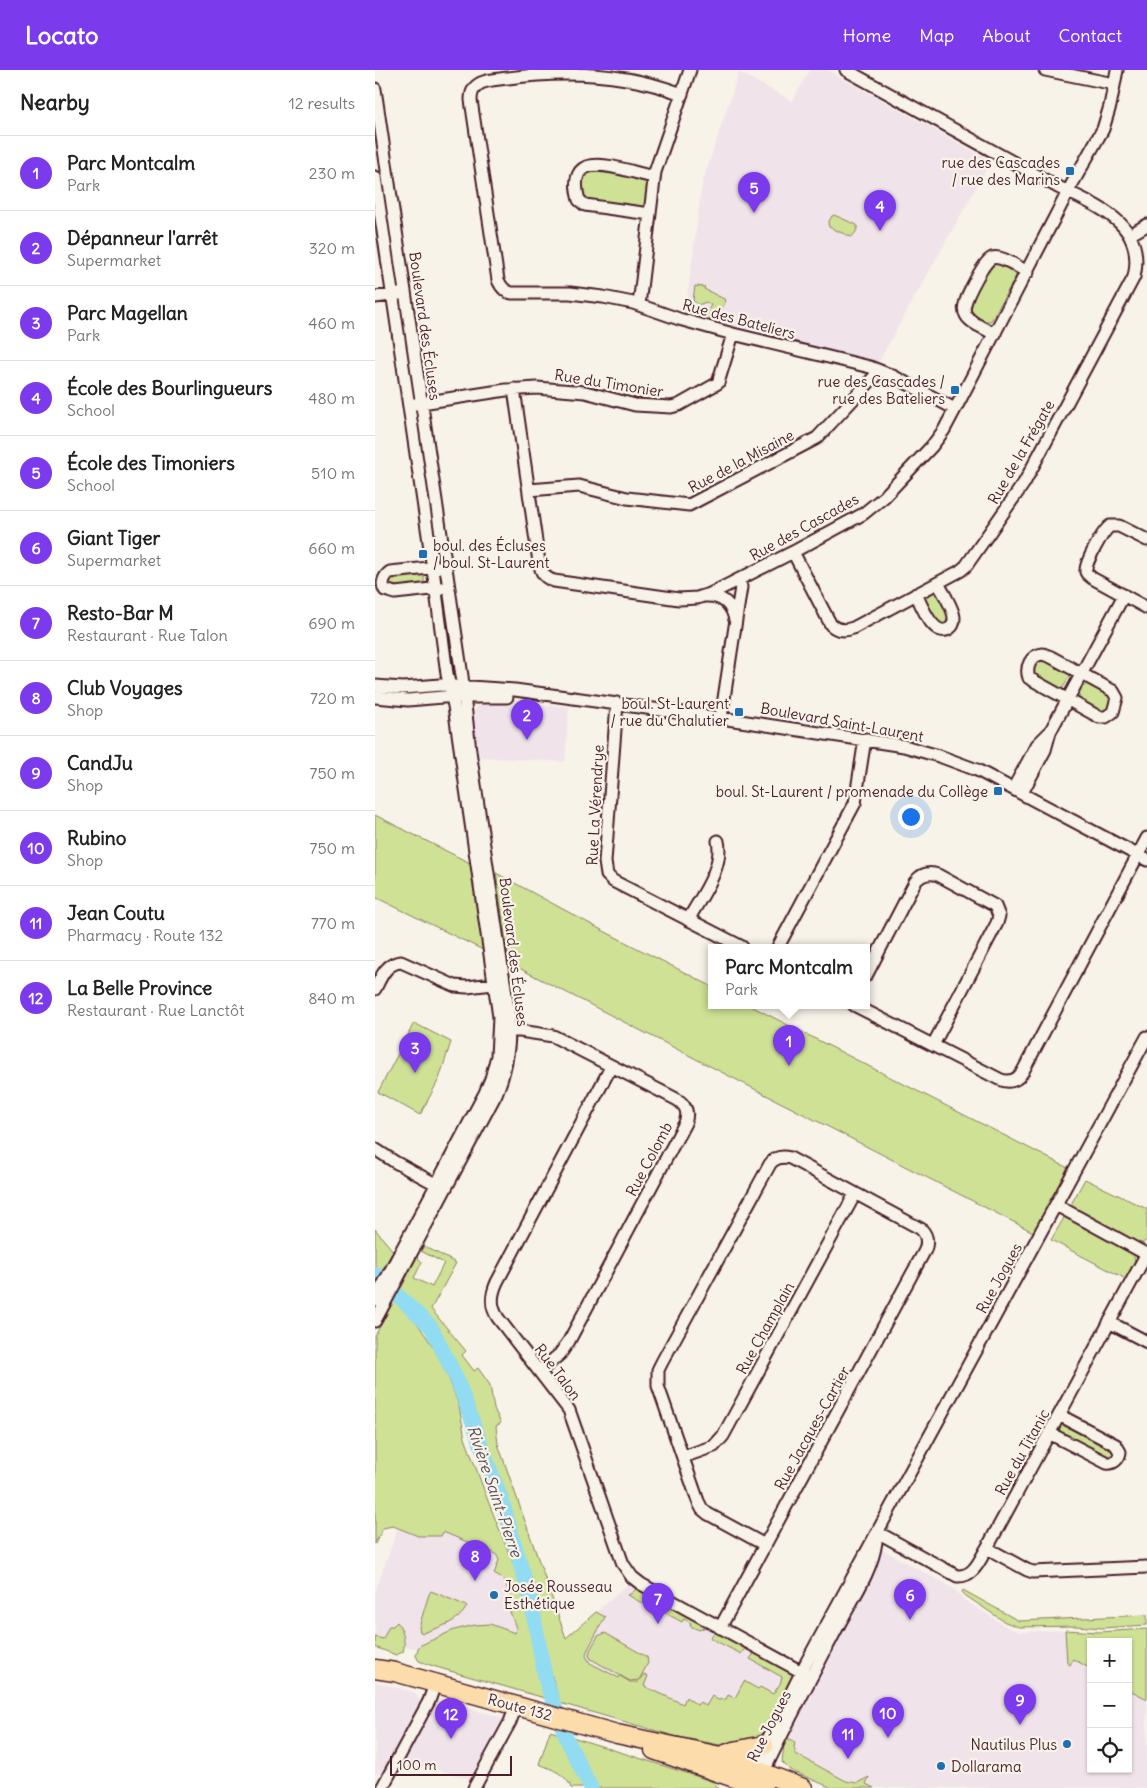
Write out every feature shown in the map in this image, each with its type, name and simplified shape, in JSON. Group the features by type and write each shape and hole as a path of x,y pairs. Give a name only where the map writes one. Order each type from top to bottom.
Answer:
{"highway":[{"name":"Route 132","path":"375,1664 435,1684 617,1734 717,1764 757,1780 803,1788"},
{"name":"Route 132","path":"375,1669 395,1672"},
{"path":"726,1788 717,1764 734,1751 765,1745"}],"street":[{"path":"639,305 654,177 690,70"},
{"path":"846,70 859,73 1056,186 1080,196 1120,219 1133,233 1147,225"},
{"path":"1045,70 1114,84"},
{"name":"Rue des Cascades","path":"529,490 540,569 544,576 554,581 686,599 705,596 739,580 856,518 879,502 932,446 955,409 1068,192 1103,129 1117,70"},
{"name":"Rue des Bateliers","path":"682,94 648,83 624,78 581,73 531,75 486,81 474,87 471,93 471,100 498,280 506,291 512,293 559,292 583,294 639,305 679,319 733,334 878,370 955,409"},
{"name":"Boulevard des Écluses","path":"375,89 378,131 422,403 448,587 457,691 499,983 508,1008 504,1031 506,1061 499,1086 381,1296 375,1321"},
{"path":"650,214 585,205 579,200 577,180 582,168 598,165 654,177"},
{"name":"Boulevard des Écluses","path":"375,177 434,589 457,691"},
{"name":"Rue de la Frégate","path":"793,552 829,622 837,629 845,630 853,628 966,566 1024,483 1134,277 1138,264 1138,250 1133,233"},
{"path":"995,334 970,320 965,314 964,309 965,302 984,265 990,259 997,258 1027,272"},
{"path":"375,297 405,293"},
{"name":"Rue du Timonier","path":"409,405 514,389 537,388 599,394 635,405 677,406 718,383 733,334"},
{"name":"Rue de la Misaine","path":"529,490 579,486 622,497 689,505 817,438 847,407 878,370"},
{"path":"514,389 529,490"},
{"path":"1147,540 1119,526 1109,526 1088,562 1086,569 1088,575 1147,608"},
{"path":"445,567 389,572 386,574 383,585 385,590 395,593 448,587"},
{"path":"721,718 741,587 739,580"},
{"path":"916,594 934,627 943,630 949,629 953,623 954,616 938,582"},
{"path":"705,596 718,598 728,604 733,612 735,623"},
{"path":"1017,791 1037,745 1050,732 1124,596"},
{"path":"1047,655 1082,674 1116,694 1117,702 1113,712 1106,717 1102,718 1029,678 1027,671 1030,662 1036,656 1047,655"},
{"name":"Boulevard Saint-Laurent","path":"375,686 457,691 515,690 617,703 904,746 942,756 969,767 1142,858"},
{"name":"Boulevard Saint-Laurent","path":"375,697 408,700 457,691"},
{"name":"Rue La Vérendrye","path":"617,703 607,822 605,872 609,879 737,944"},
{"path":"780,944 855,803 865,739"},
{"path":"862,1009 1003,1081 1013,1080 1023,1071 1142,858 1147,838"},
{"path":"688,920 716,868 719,853 718,841"},
{"path":"870,968 915,882 921,876 929,873 938,875 995,906 999,916 997,923 933,1045"},
{"path":"375,990 389,966 401,962 455,986 467,987 499,983"},
{"name":"Rue Colomb","path":"504,1031 549,1035 679,1101 685,1108 687,1117 569,1341 560,1354 540,1371"},
{"name":"Rue Jogues","path":"757,1780 757,1761 765,1745 872,1560 877,1532 1147,1037"},
{"name":"Rue Talon","path":"611,1067 493,1290 492,1301 496,1315 571,1414 623,1564 628,1572 641,1584 806,1674"},
{"path":"375,1149 441,1187"},
{"path":"765,1545 702,1509 658,1386 658,1370 769,1164 779,1157 790,1158 855,1194"},
{"name":"Rue Jacques-Cartier","path":"720,1628 925,1250 927,1241 921,1229 855,1194"},
{"name":"Rue Champlain","path":"683,1457 706,1450 720,1440 855,1194"},
{"path":"1056,1205 1147,1254"},
{"name":"Rue du Titanic","path":"877,1532 953,1574 960,1576 972,1572 987,1548 1147,1254"},
{"path":"1109,1322 1147,1342"},
{"path":"1049,1433 1107,1463 1113,1462 1120,1455 1116,1445 1059,1415"},
{"path":"987,1548 1033,1572 1147,1567"},
{"name":"Rue Jogues","path":"757,1780 767,1765 806,1674"},
{"path":"382,1788 429,1701 435,1684"},
{"path":"474,1788 510,1722 515,1706"}],"shaded area":[{"path":"810,70 828,70 991,161 878,363 751,334 685,315 702,184 739,72 792,101"},
{"path":"483,704 569,706 565,762 479,757 473,716 477,707"},
{"path":"398,1528 418,1536 441,1536 443,1532 496,1554 499,1560 494,1574 504,1580 511,1598 509,1609 516,1633 490,1624 475,1625 454,1630 418,1648 405,1647 375,1637 375,1592"},
{"path":"883,1550 953,1588 965,1600 1009,1628 1020,1632 1065,1630 1067,1663 1073,1659 1087,1667 1087,1773 1132,1773 1132,1691 1147,1699 1147,1788 874,1788 866,1784 869,1779 857,1783 846,1781 796,1754 795,1742 787,1738"},
{"path":"630,1582 640,1590 790,1672 793,1676 780,1704 735,1702 691,1712 584,1666 566,1639"},
{"path":"375,1682 413,1692 419,1701 418,1709 383,1775 375,1773"},
{"path":"440,1701 502,1718 502,1726 474,1780 403,1761 431,1708"}],"green space":[{"path":"605,170 645,182 648,187 644,206 592,202 583,198 582,179 587,171"},
{"path":"834,215 857,225 854,235 851,237 829,227 828,223"},
{"path":"996,263 1013,270 1016,276 991,321 983,321 972,315 969,307 984,275"},
{"path":"695,286 705,287 704,289 726,300 716,321 704,318 711,305 706,302 698,305 693,300"},
{"path":"421,574 425,577 425,585 394,588 389,583 390,577"},
{"path":"930,592 937,593 949,615 949,621 945,626 936,622 925,600 925,597"},
{"path":"1043,659 1071,674 1061,691 1034,676 1033,670 1035,665"},
{"path":"1088,684 1109,694 1112,700 1105,712 1099,712 1080,700 1080,690"},
{"path":"375,815 470,863 483,950 375,897"},
{"path":"496,873 708,984 708,1009 757,1009 1070,1169 1035,1233 509,963"},
{"path":"414,1023 451,1042 439,1079 420,1115 378,1092"},
{"path":"1085,1179 1147,1209 1147,1240 1141,1244 1137,1243 1070,1206"},
{"path":"1065,1216 1132,1252 1134,1262 1126,1279 1051,1240"},
{"path":"375,1229 393,1251 381,1272 375,1267"},
{"path":"424,1246 456,1263 431,1309 466,1351 462,1355 474,1371 478,1368 490,1385 494,1409 501,1423 496,1426 498,1444 566,1638 596,1612 605,1617 587,1651 586,1656 590,1663 630,1682 638,1682 644,1674 648,1676 644,1686 683,1704 686,1697 697,1705 700,1702 706,1706 712,1696 718,1700 726,1699 728,1695 735,1698 744,1681 758,1689 760,1687 773,1694 780,1684 782,1677 750,1659 755,1652 790,1672 793,1676 760,1737 730,1747 674,1736 560,1703 549,1666 537,1597 527,1564 498,1497 466,1395 454,1365 439,1337 400,1290 417,1257 422,1262 414,1278 432,1287 444,1263 421,1251"},
{"path":"395,1298 417,1323 434,1348 448,1376 459,1406 465,1438 488,1501 513,1563 526,1587 525,1596 532,1626 534,1650 539,1675 548,1699 436,1667 419,1661 416,1656 421,1645 454,1630 490,1624 515,1633 516,1628 509,1609 511,1598 504,1580 494,1574 499,1560 496,1554 443,1532 441,1536 418,1536 393,1526 383,1528 375,1544 375,1336"},
{"path":"1064,1423 1114,1448 1115,1455 1109,1458 1061,1434 1059,1427"},
{"path":"637,1588 706,1626 699,1630 690,1626 691,1623 684,1619 682,1622 654,1607 652,1609 628,1595"},
{"path":"963,1590 1019,1621 1147,1615 1147,1625 1102,1628 1076,1626 1019,1627 1005,1622 966,1596 962,1592"},
{"path":"431,1591 467,1606 459,1617 423,1633 420,1632 419,1627"},
{"path":"397,1622 403,1636 403,1652 396,1655 375,1647 375,1637 383,1639 389,1626 393,1626"},
{"path":"1147,1629 1147,1699 1132,1691 1132,1638 1087,1638 1087,1667 1073,1659 1070,1665 1067,1663 1065,1630 1099,1632"},
{"path":"715,1631 746,1647 741,1654 710,1638"},
{"path":"605,1633 647,1657 648,1663 639,1680 630,1681 591,1659 589,1656 590,1650 598,1636"},
{"path":"550,1731 560,1734 568,1757 586,1788 571,1788 562,1776 539,1764"},
{"path":"569,1736 699,1777 713,1782 719,1788 596,1788"},
{"path":"787,1738 795,1742 796,1754 846,1781 857,1783 869,1777 866,1784 874,1788 832,1788 790,1770 782,1762 784,1745"}],"waterway":[{"name":"Rivière Saint-Pierre","path":"375,1274 431,1327 456,1377 503,1504 531,1601 546,1682 567,1740 591,1788"}],"place":[{"name":"rue des Cascades / rue des Marins","path":"1070,171"},
{"name":"École des Timoniers","path":"754,213"},
{"name":"École des Bourlingueurs","path":"880,231"},
{"name":"rue des Cascades / rue des Bateliers","path":"955,390"},
{"name":"boul. des Écluses / boul. St-Laurent","path":"423,554"},
{"name":"boul. St-Laurent / rue du Chalutier","path":"739,712"},
{"name":"Dépanneur l'arrêt","path":"527,740"},
{"name":"boul. St-Laurent / promenade du Collège","path":"998,791"},
{"name":"Parc Montcalm","path":"789,1066"},
{"name":"Parc Magellan","path":"415,1073"},
{"name":"Club Voyages","path":"475,1581"},
{"name":"Josée Rousseau Esthétique","path":"494,1595"},
{"name":"Giant Tiger","path":"910,1620"},
{"name":"Resto-Bar M","path":"658,1624"},
{"name":"CandJu","path":"1020,1725"},
{"name":"Rubino","path":"888,1738"},
{"name":"La Belle Province","path":"451,1739"},
{"name":"Nautilus Plus","path":"1067,1744"},
{"name":"Jean Coutu","path":"848,1759"},
{"name":"Dollarama","path":"941,1766"}]}
